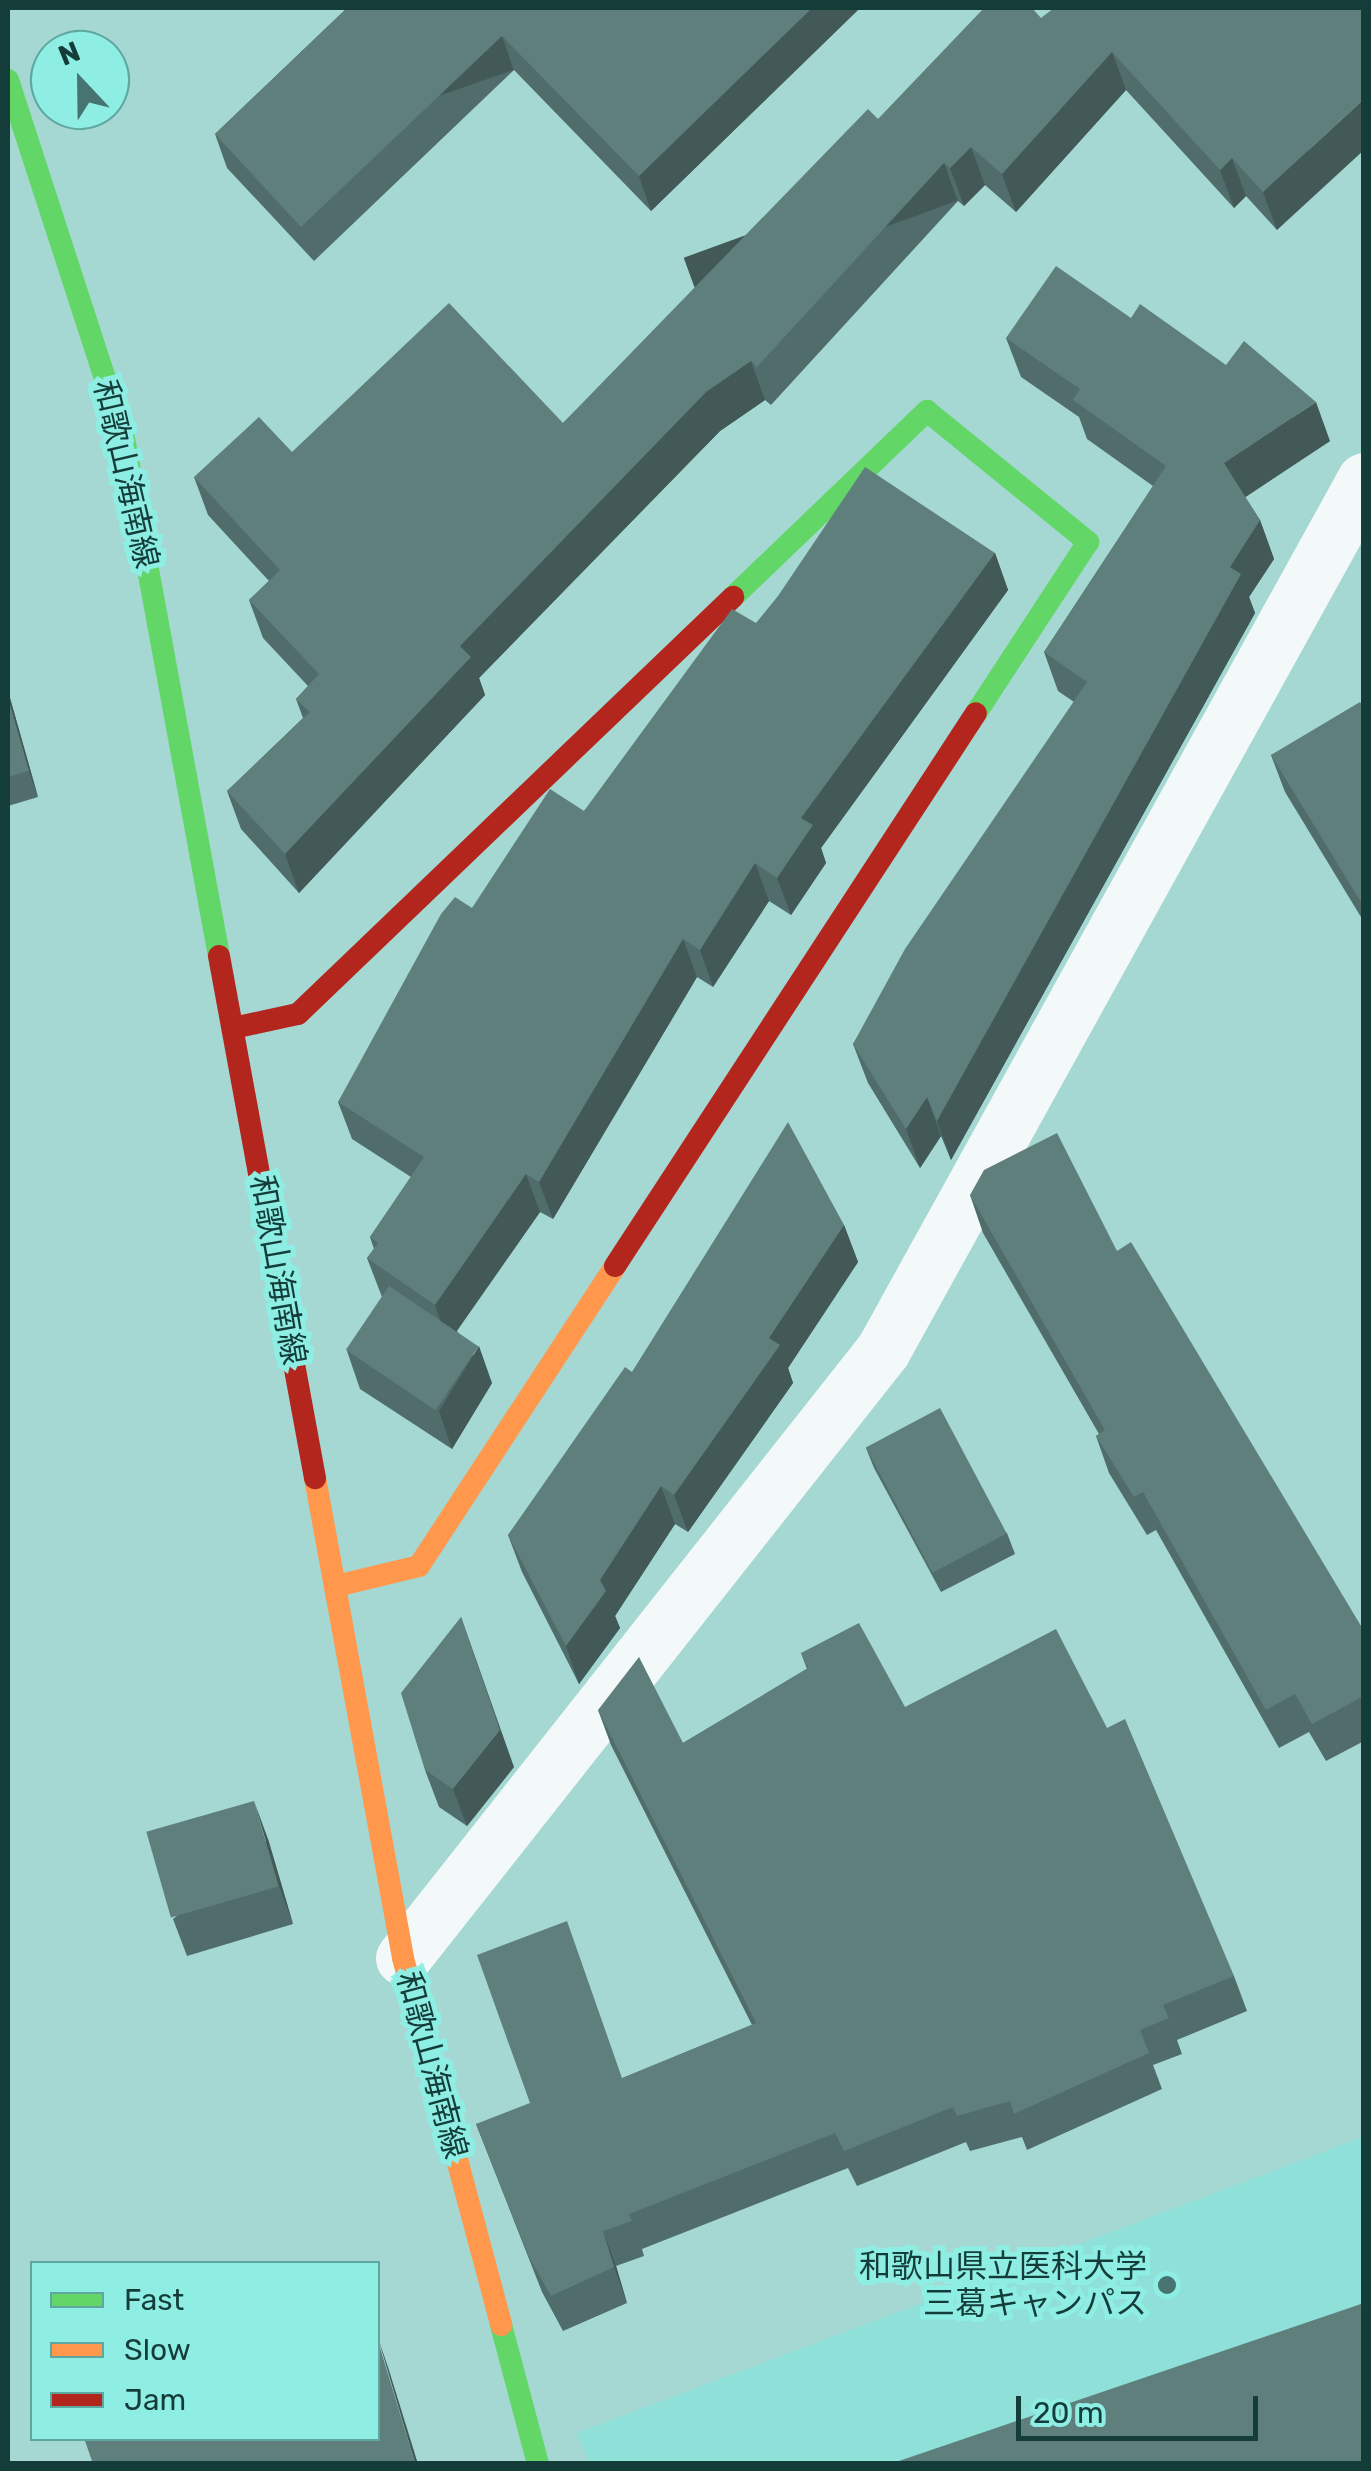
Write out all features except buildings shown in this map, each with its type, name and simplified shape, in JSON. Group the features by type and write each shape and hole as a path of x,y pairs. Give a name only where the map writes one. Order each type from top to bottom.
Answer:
{"main road":[{"name":"和歌山海南線","path":"8,80 123,433 403,1958 538,2464"},
{"path":"233,1028 298,1014 926,411 1088,542 419,1566 336,1586"}],"street":[{"path":"403,1958 883,1350 1364,480"}],"shaded area":[{"name":"和歌山県立医科大学 三葛キャンパス","path":"1363,2137 1363,2463 590,2464 577,2433"}],"traffic: fast":[{"path":"8,80 123,433 219,956"},
{"path":"733,597 927,411 1088,542 976,713"},
{"path":"501,2325 538,2464"}],"traffic: slow":[{"path":"336,1586 419,1566 615,1266"},
{"path":"315,1478 403,1958 501,2325"}],"traffic: jam":[{"path":"233,1028 298,1014 733,597"},
{"path":"615,1266 976,713"},
{"path":"219,956 315,1478"}],"place":[{"name":"和歌山県立医科大学 三葛キャンパス","path":"1167,2285"}]}
